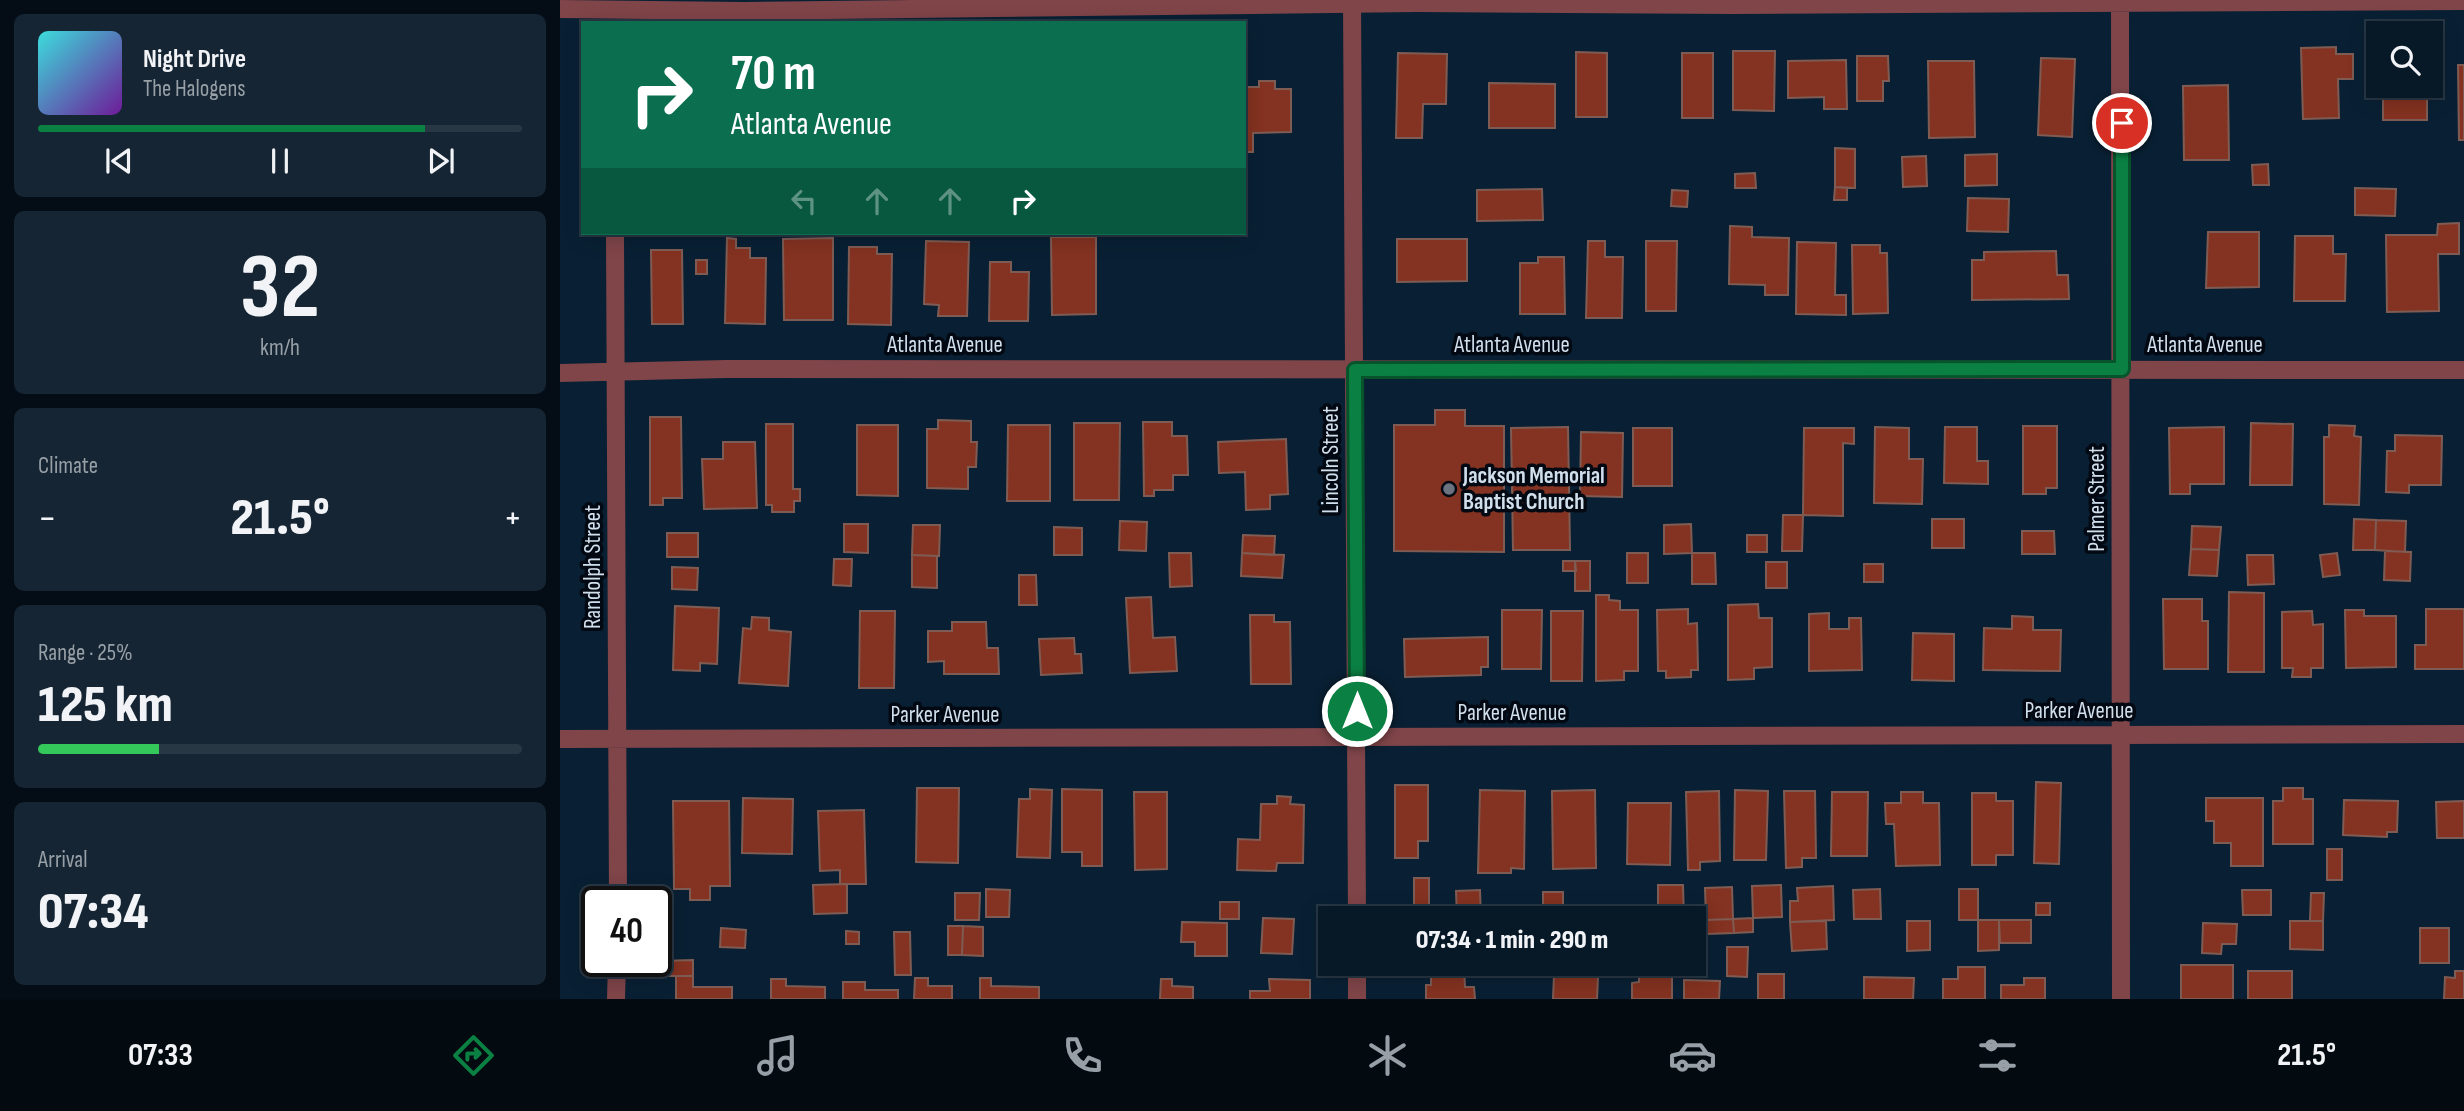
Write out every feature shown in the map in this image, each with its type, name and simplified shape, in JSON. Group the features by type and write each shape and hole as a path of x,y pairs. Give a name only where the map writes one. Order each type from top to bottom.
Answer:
{"street":[{"path":"560,9 744,11 1352,2 2464,1"},
{"name":"Lincoln Street","path":"1352,2 1357,906"},
{"name":"Palmer Street","path":"2120,2 2121,999"},
{"name":"Randolph Street","path":"615,235 618,886"},
{"name":"Atlanta Avenue","path":"560,373 726,369 2464,370"},
{"name":"Parker Avenue","path":"560,739 2464,734"},
{"path":"1356,999 1357,976"},
{"path":"616,999 617,977"}],"building":[{"path":"2336,47 2336,54 2353,54 2353,79 2338,79 2339,118 2303,119 2301,48"},
{"path":"1733,51 1775,51 1774,111 1733,110"},
{"path":"1576,52 1607,53 1607,117 1576,117"},
{"path":"1398,53 1447,54 1446,104 1423,104 1422,138 1396,138"},
{"path":"1682,53 1713,53 1713,118 1682,118"},
{"path":"1857,56 1888,56 1889,81 1883,81 1883,101 1857,101"},
{"path":"2041,58 2075,59 2072,137 2038,135"},
{"path":"1846,60 1847,109 1824,109 1824,97 1788,98 1788,61"},
{"path":"1928,61 1974,61 1975,137 1929,138"},
{"path":"2458,65 2464,65 2464,140 2459,140"},
{"path":"1259,81 1275,81 1275,89 1291,89 1291,132 1253,133 1253,152 1246,152 1246,87 1259,87"},
{"path":"1489,83 1555,84 1555,128 1489,128"},
{"path":"2228,85 2229,160 2184,160 2183,86"},
{"path":"2383,98 2427,98 2427,120 2383,120"},
{"path":"1835,148 1855,149 1855,188 1835,187"},
{"path":"1997,154 1997,185 1965,186 1965,155"},
{"path":"1926,156 1927,186 1903,187 1902,157"},
{"path":"2268,164 2269,185 2253,185 2252,165"},
{"path":"1755,173 1756,188 1735,188 1735,174"},
{"path":"1835,187 1847,188 1847,200 1834,200"},
{"path":"2355,188 2396,189 2395,216 2355,215"},
{"path":"1542,189 1543,220 1477,221 1477,190"},
{"path":"1672,190 1688,191 1687,207 1671,206"},
{"path":"1968,198 2009,199 2008,232 1967,231"},
{"path":"2459,223 2459,254 2438,254 2439,311 2387,312 2386,235 2437,235 2438,224"},
{"path":"1730,226 1752,227 1752,237 1789,238 1788,295 1765,295 1765,285 1729,284"},
{"path":"2208,232 2259,232 2259,287 2206,288"},
{"path":"2295,236 2333,236 2333,254 2346,254 2345,301 2294,301"},
{"path":"1051,237 1096,237 1096,314 1052,315"},
{"path":"727,238 736,239 736,248 750,248 750,258 766,258 765,324 725,323"},
{"path":"833,238 833,320 784,320 783,239"},
{"path":"1397,239 1467,239 1467,281 1397,282"},
{"path":"926,241 969,242 967,316 938,316 939,305 924,304"},
{"path":"1588,241 1605,241 1605,257 1623,257 1622,318 1586,318"},
{"path":"1646,241 1677,241 1676,311 1646,311"},
{"path":"1797,242 1836,243 1835,295 1846,295 1846,315 1796,314"},
{"path":"1852,245 1880,245 1880,253 1887,253 1888,313 1853,314"},
{"path":"849,247 877,247 877,254 892,254 891,325 848,324"},
{"path":"651,250 682,250 683,324 652,324"},
{"path":"2056,251 2057,275 2068,275 2069,299 1972,300 1972,260 1984,260 1984,252"},
{"path":"1538,257 1564,257 1565,314 1520,314 1520,263 1538,263"},
{"path":"696,260 707,260 707,274 696,274"},
{"path":"990,262 1011,262 1011,272 1029,272 1028,321 989,321"},
{"name":"Jackson Memorial Baptist Church","path":"1435,410 1465,410 1465,426 1504,426 1504,552 1394,551 1394,425 1435,425"},
{"path":"650,417 681,417 682,498 663,498 663,505 650,505"},
{"path":"938,420 971,421 971,442 977,442 976,467 968,467 968,489 927,488 927,429 938,429"},
{"path":"1143,422 1172,422 1172,436 1187,436 1188,475 1173,475 1173,490 1154,490 1154,496 1144,496"},
{"path":"1074,423 1120,423 1119,500 1074,500"},
{"path":"2251,423 2293,424 2292,485 2250,485"},
{"path":"766,424 793,424 793,489 800,489 800,501 794,501 794,512 772,512 772,505 766,505"},
{"path":"857,425 898,425 898,496 857,495"},
{"path":"1008,425 1050,425 1050,501 1007,501"},
{"path":"2329,425 2355,426 2354,436 2361,437 2359,505 2324,504 2324,437 2329,437"},
{"path":"2023,426 2057,426 2057,488 2046,488 2046,494 2023,494"},
{"path":"1568,427 1570,550 1513,550 1511,428"},
{"path":"1875,427 1909,428 1909,459 1923,459 1922,504 1874,503"},
{"path":"1945,427 1977,427 1977,461 1988,461 1988,484 1944,483"},
{"path":"2224,427 2224,484 2190,484 2190,494 2170,494 2169,428"},
{"path":"1633,428 1672,428 1672,486 1633,486"},
{"path":"1804,428 1854,428 1854,444 1843,443 1843,516 1803,515"},
{"path":"1581,432 1623,433 1622,497 1580,496"},
{"path":"2395,435 2442,436 2441,485 2409,485 2409,493 2386,492 2387,451 2395,451"},
{"path":"1286,439 1288,494 1270,495 1270,509 1246,510 1245,472 1219,473 1218,442"},
{"path":"723,442 755,442 757,508 704,509 702,459 723,459"},
{"path":"1783,515 1803,515 1802,551 1782,551"},
{"path":"1932,519 1964,519 1964,548 1932,548"},
{"path":"2354,519 2376,520 2375,550 2353,550"},
{"path":"2376,520 2406,521 2405,552 2375,550"},
{"path":"1120,521 1147,522 1146,551 1119,550"},
{"path":"844,524 868,524 868,553 844,552"},
{"path":"1691,524 1692,553 1664,554 1664,525"},
{"path":"913,525 940,525 939,556 912,555"},
{"path":"2192,526 2221,527 2219,550 2191,549"},
{"path":"1054,527 1082,528 1082,555 1054,555"},
{"path":"2022,531 2054,531 2055,554 2022,554"},
{"path":"667,533 698,533 698,557 667,557"},
{"path":"1243,535 1275,536 1274,555 1242,553"},
{"path":"1747,535 1767,535 1767,552 1747,552"},
{"path":"2191,549 2219,550 2217,576 2189,575"},
{"path":"2385,551 2411,552 2410,581 2384,580"},
{"path":"1169,553 1191,553 1192,586 1170,587"},
{"path":"1242,553 1284,555 1282,578 1241,576"},
{"path":"1627,553 1648,553 1648,583 1627,583"},
{"path":"1692,553 1715,553 1716,584 1692,584"},
{"path":"2337,553 2340,575 2323,577 2320,555"},
{"path":"912,555 937,556 937,588 912,587"},
{"path":"2247,555 2273,555 2274,584 2248,585"},
{"path":"834,559 852,559 851,586 833,585"},
{"path":"1563,561 1575,561 1576,571 1563,571"},
{"path":"1575,561 1590,561 1590,591 1575,591"},
{"path":"1766,562 1787,562 1787,588 1766,588"},
{"path":"1864,564 1883,564 1883,582 1864,582"},
{"path":"672,567 698,568 697,590 672,589"},
{"path":"1019,575 1036,575 1037,605 1019,605"},
{"path":"2229,592 2264,593 2264,672 2228,672"},
{"path":"1596,595 1609,595 1609,600 1620,601 1620,610 1638,610 1638,671 1624,671 1624,680 1596,681"},
{"path":"1151,597 1153,638 1175,637 1177,671 1130,673 1126,598"},
{"path":"2163,599 2202,599 2202,621 2208,621 2208,669 2164,669"},
{"path":"1758,604 1759,618 1772,618 1772,667 1754,668 1754,679 1728,680 1728,605"},
{"path":"675,606 719,608 717,664 700,663 700,671 673,670"},
{"path":"1688,609 1688,624 1697,623 1698,670 1691,670 1691,677 1666,678 1666,671 1658,671 1657,610"},
{"path":"2426,609 2464,609 2464,669 2415,669 2415,645 2426,645"},
{"path":"1502,610 1542,610 1541,669 1502,669"},
{"path":"2345,610 2364,610 2364,616 2396,616 2396,667 2346,668"},
{"path":"860,611 895,611 894,688 859,688"},
{"path":"1551,611 1583,611 1582,681 1551,681"},
{"path":"2312,611 2313,625 2323,624 2323,668 2311,668 2311,677 2292,677 2293,668 2282,668 2282,612"},
{"path":"1829,613 1829,629 1849,629 1849,618 1861,618 1862,670 1809,671 1809,614"},
{"path":"1250,615 1274,615 1274,622 1290,622 1291,684 1251,684"},
{"path":"2012,616 2033,617 2033,630 2061,630 2060,671 1983,670 1984,628 2012,629"},
{"path":"752,617 769,618 769,630 791,632 788,686 739,683 743,628 751,629"},
{"path":"952,622 986,622 987,648 998,648 999,674 944,674 944,661 928,662 928,631 952,631"},
{"path":"1913,633 1954,634 1954,681 1912,680"},
{"path":"1488,637 1488,667 1481,667 1481,675 1405,677 1404,639"},
{"path":"1074,638 1075,654 1081,654 1082,673 1041,675 1039,639"},
{"path":"2036,782 2061,783 2059,864 2034,863"},
{"path":"1395,785 1428,785 1428,841 1418,841 1418,858 1395,858"},
{"path":"917,788 959,788 958,863 916,862"},
{"path":"2283,788 2303,788 2303,799 2313,799 2313,844 2273,844 2273,801 2283,801"},
{"path":"1030,789 1052,790 1050,858 1017,857 1019,799 1030,799"},
{"path":"1062,789 1102,790 1102,866 1082,866 1082,852 1062,852"},
{"path":"1480,790 1525,791 1524,869 1511,868 1511,873 1478,873"},
{"path":"1595,790 1596,868 1553,869 1552,791"},
{"path":"1735,790 1768,791 1766,860 1734,860"},
{"path":"1719,791 1720,861 1700,862 1700,870 1688,870 1686,792"},
{"path":"1784,791 1815,791 1816,858 1802,858 1802,867 1786,868"},
{"path":"1134,792 1167,792 1167,869 1135,870"},
{"path":"1832,792 1868,792 1867,856 1831,856"},
{"path":"1901,792 1923,792 1923,803 1939,803 1940,865 1896,866 1894,824 1886,824 1885,803 1901,803"},
{"path":"1972,793 1996,793 1996,801 2013,801 2013,855 1996,855 1996,865 1972,865"},
{"path":"1277,796 1291,797 1290,804 1304,805 1303,863 1277,863 1276,871 1237,870 1238,839 1260,840 1261,804 1277,804"},
{"path":"743,798 793,799 792,854 742,853"},
{"path":"2206,798 2263,798 2263,866 2231,866 2231,843 2214,843 2214,821 2206,821"},
{"path":"2344,800 2398,801 2397,832 2387,832 2387,837 2343,835"},
{"path":"673,801 729,801 730,886 710,886 710,900 690,900 690,889 674,889"},
{"path":"2464,801 2464,838 2437,838 2436,802"},
{"path":"1628,803 1671,803 1670,865 1627,864"},
{"path":"864,810 866,884 840,884 840,870 820,871 818,811"},
{"path":"2327,849 2342,849 2342,880 2327,880"},
{"path":"1414,878 1429,878 1429,906 1414,906"},
{"path":"847,884 847,913 814,914 813,885"},
{"path":"1658,885 1683,885 1684,906 1658,906"},
{"path":"1781,885 1782,917 1753,918 1752,886"},
{"path":"1833,886 1834,920 1790,922 1790,901 1798,901 1797,888"},
{"path":"1732,887 1733,919 1706,920 1705,888"},
{"path":"986,889 1010,890 1009,917 986,917"},
{"path":"1880,889 1881,919 1854,919 1853,890"},
{"path":"1959,889 1978,889 1978,920 1959,920"},
{"path":"1480,890 1481,906 1457,906 1456,891"},
{"path":"2242,890 2271,890 2271,915 2243,915"},
{"path":"1543,892 1563,892 1563,906 1543,906"},
{"path":"955,893 980,893 979,920 955,920"},
{"path":"2311,893 2324,893 2323,921 2310,921"},
{"path":"1220,902 1239,902 1239,919 1220,919"},
{"path":"2036,903 2050,903 2050,915 2036,915"},
{"path":"1263,918 1294,919 1292,954 1261,953"},
{"path":"1753,918 1753,932 1734,933 1733,919"},
{"path":"1733,919 1734,933 1706,934 1706,920"},
{"path":"1978,920 1999,920 1999,950 1978,951"},
{"path":"1999,920 2031,920 2031,943 2000,943"},
{"path":"1826,921 1827,949 1792,951 1790,922"},
{"path":"1907,921 1930,921 1930,950 1907,951"},
{"path":"2290,921 2323,921 2323,950 2290,949"},
{"path":"1182,922 1227,923 1227,956 1195,956 1195,942 1181,942"},
{"path":"2203,923 2237,924 2236,944 2222,944 2221,954 2202,953"},
{"path":"948,926 963,926 962,955 948,955"},
{"path":"963,926 983,927 983,956 962,955"},
{"path":"721,928 746,930 745,948 720,947"},
{"path":"2420,928 2449,928 2449,963 2420,963"},
{"path":"846,931 859,932 859,944 846,944"},
{"path":"894,932 910,932 911,975 895,975"},
{"path":"1727,947 1748,947 1747,977 1727,976"},
{"path":"693,960 693,976 672,976 672,961"},
{"path":"2181,965 2233,965 2233,999 2181,999"},
{"path":"1958,967 1985,967 1985,999 1943,999 1943,979 1958,979"},
{"path":"2248,971 2292,971 2292,999 2248,999"},
{"path":"2455,971 2464,971 2464,999 2444,999 2445,977 2455,978"},
{"path":"1758,974 1784,974 1784,999 1758,999"},
{"path":"676,976 693,976 693,987 732,987 732,999 676,999"},
{"path":"1431,976 1464,976 1465,987 1474,987 1475,999 1426,999 1426,985 1431,985"},
{"path":"1554,976 1598,977 1597,999 1553,999"},
{"path":"1639,976 1672,976 1672,999 1632,999 1632,983 1639,982"},
{"path":"1864,977 1914,978 1913,999 1864,999"},
{"path":"915,978 928,978 928,986 952,986 952,999 914,999"},
{"path":"980,978 991,978 991,986 1039,987 1039,999 980,999"},
{"path":"2024,978 2045,978 2045,999 2001,999 2001,985 2024,985"},
{"path":"771,979 786,979 786,986 825,987 825,999 771,999"},
{"path":"1161,979 1172,979 1172,986 1193,987 1193,999 1160,999"},
{"path":"1269,979 1310,980 1310,999 1250,999 1250,991 1270,991"},
{"path":"1684,980 1720,981 1719,999 1684,999"},
{"path":"843,982 865,982 865,990 898,990 898,999 843,999"}],"place":[{"name":"Jackson Memorial Baptist Church","path":"1449,489"}],"route":[{"path":"1357,711 1355,370 2122,369 2122,123"}]}
